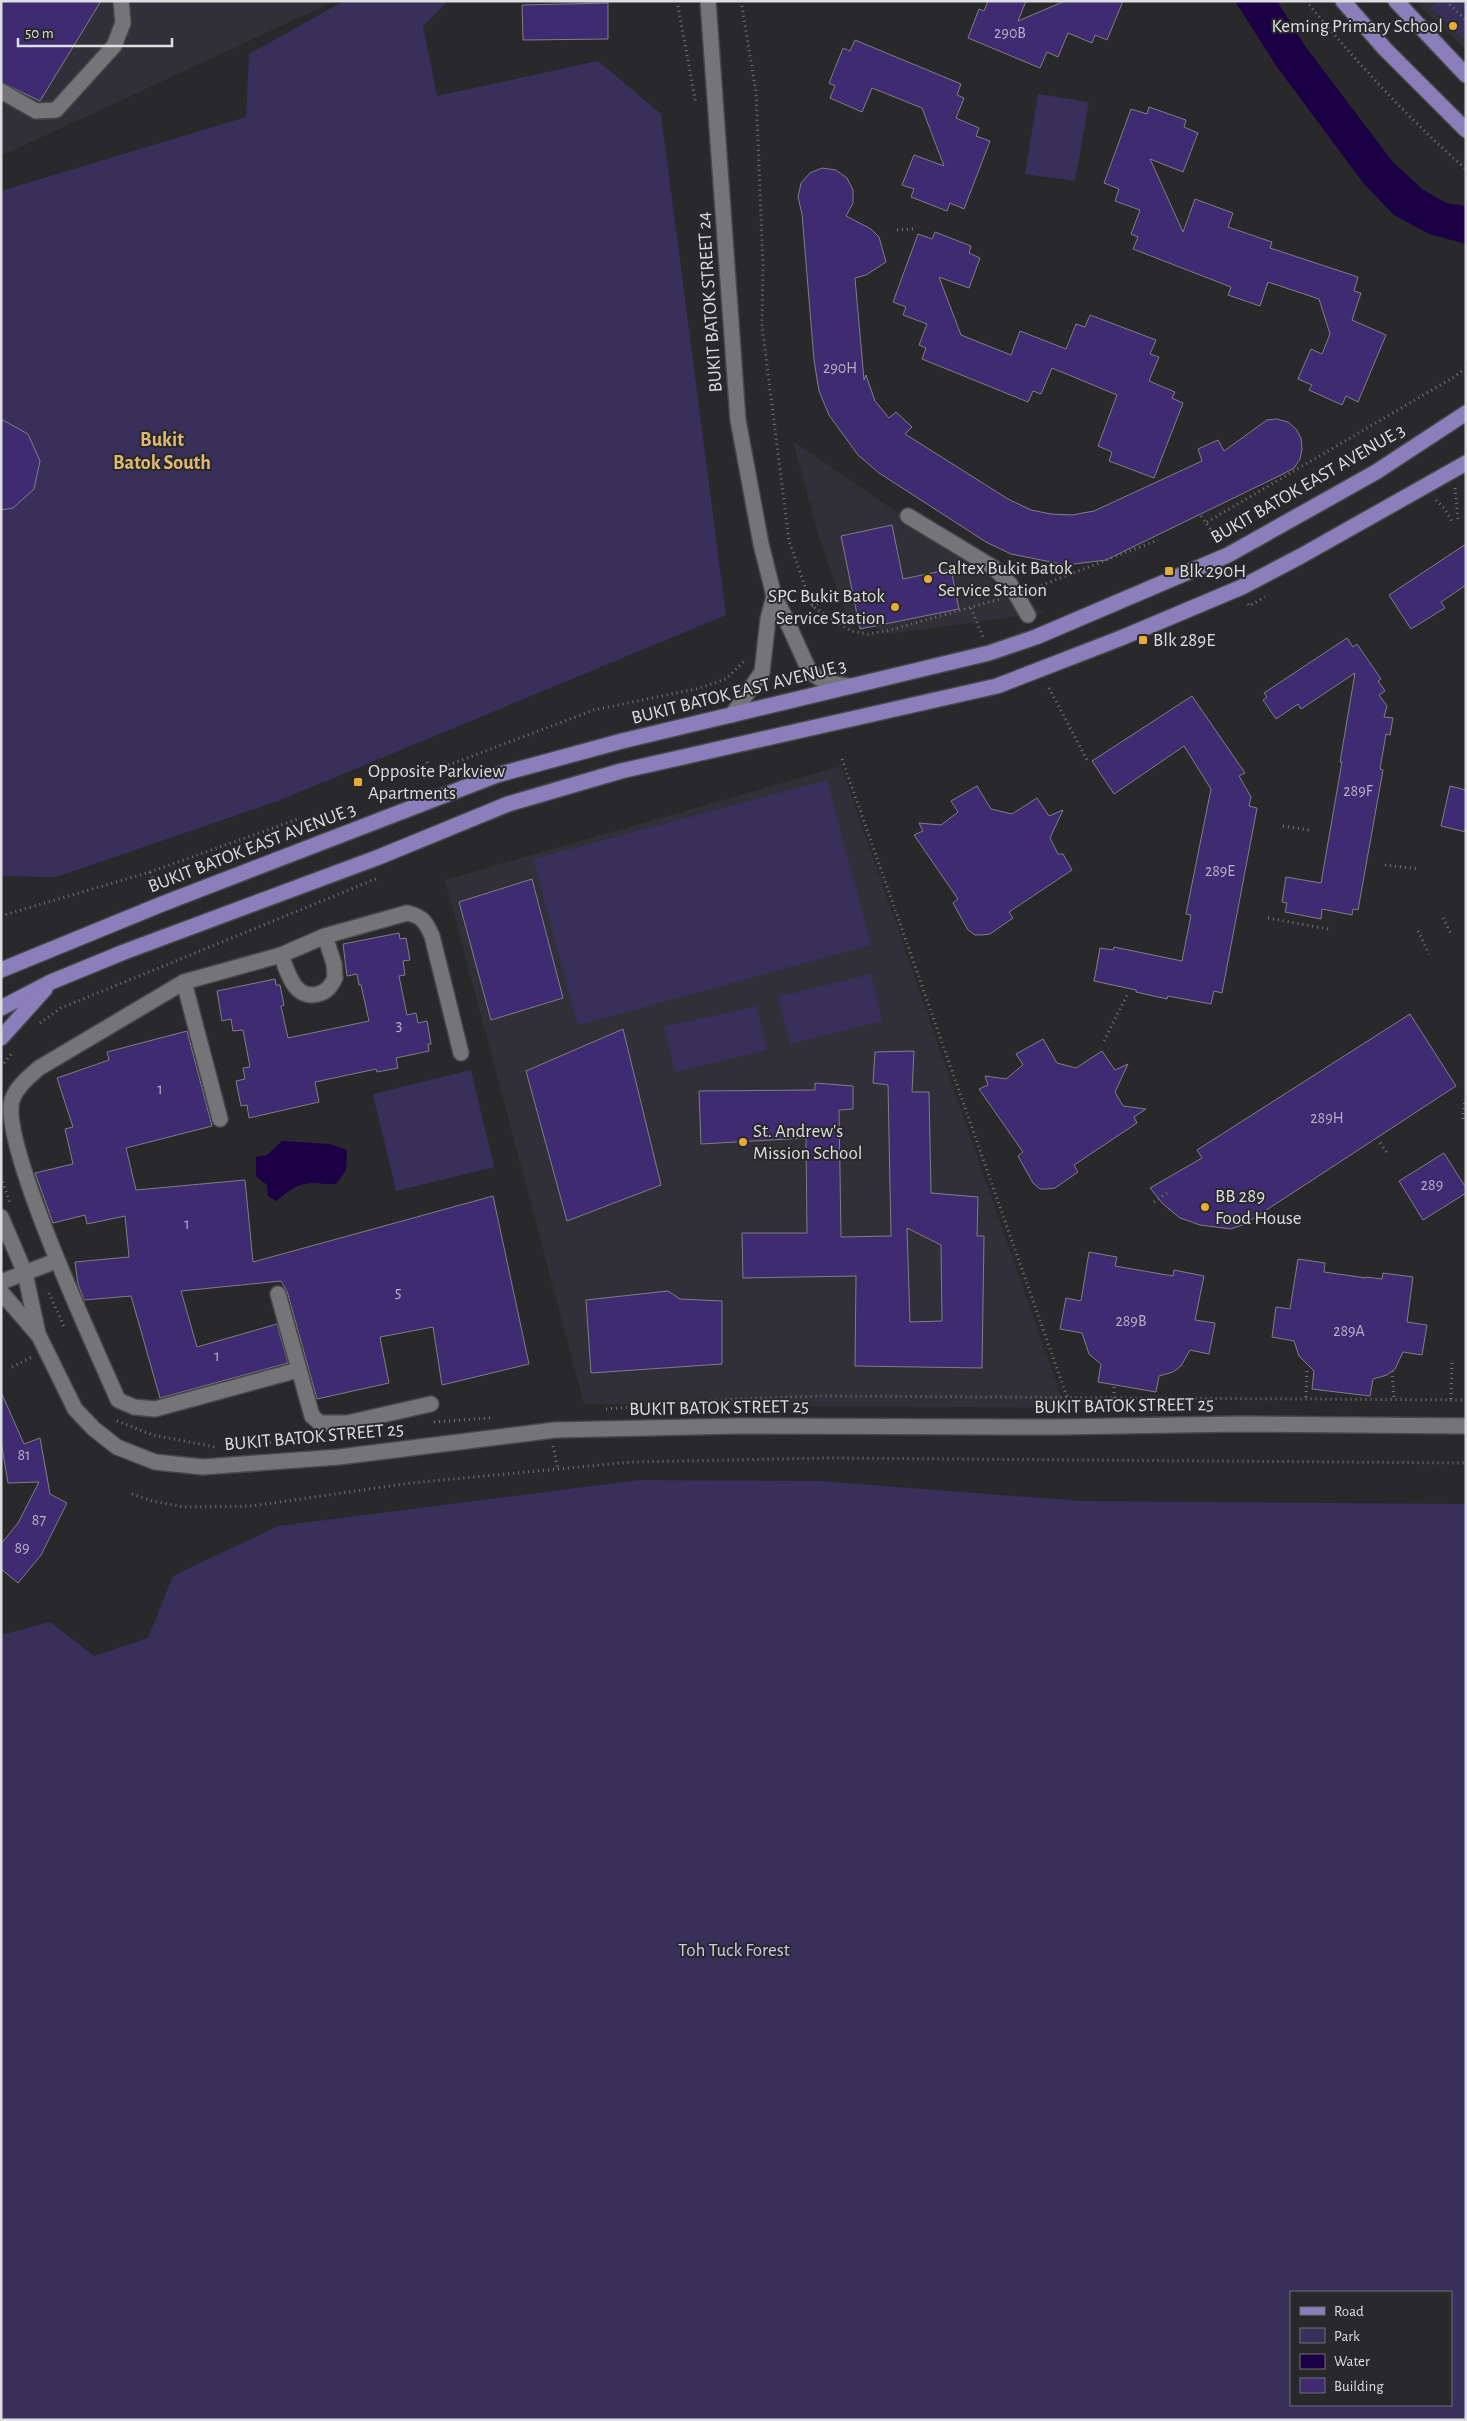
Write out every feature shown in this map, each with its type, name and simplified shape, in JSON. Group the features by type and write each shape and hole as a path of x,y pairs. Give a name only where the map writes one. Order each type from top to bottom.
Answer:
{"main road":[{"path":"1343,1 1385,49 1466,130"},
{"path":"1396,1 1466,75"},
{"name":"BUKIT BATOK EAST AVENUE 3","path":"2,969 162,904 497,775 622,741 989,653 1036,637 1228,555 1376,472 1466,413"},
{"path":"1,1008 51,982 185,928 379,857 508,804 621,771 997,686 1121,638 1242,587 1302,556 1466,463"},
{"path":"1,1038 51,982"}],"street":[{"path":"1,91 36,111 56,110 114,46 123,23 121,1"},
{"name":"BUKIT BATOK STREET 24","path":"708,1 738,420 761,544 774,596 812,674 829,684 849,686"},
{"path":"908,516 994,568 1010,584 1028,615"},
{"name":"BUKIT BATOK STREET 24","path":"732,715 762,672 768,619 774,596"},
{"path":"298,1370 155,1409 134,1407 118,1400 56,1261 18,1159 9,1118 12,1100 19,1086 39,1068 184,982 281,955 326,936 407,914 419,916 426,922 432,936 461,1053"},
{"path":"281,955 295,988 311,996 324,992 335,978 334,964 326,936"},
{"path":"184,982 220,1118"},
{"name":"BUKIT BATOK STREET 25","path":"7,1213 31,1271 39,1336"},
{"path":"1,1282 56,1261"},
{"name":"BUKIT BATOK STREET 25","path":"1,1292 39,1336 75,1409 94,1429 117,1447 155,1462 203,1467 339,1457 555,1430 737,1426 1055,1427 1240,1424 1466,1426"},
{"path":"278,1294 312,1416 320,1423 347,1423 432,1404"}],"path":[{"path":"741,1 756,92 763,265 762,326 789,541 812,606 851,631 868,634 887,631 1002,599"},
{"path":"1306,1 1372,78 1423,132 1466,169"},
{"path":"1446,1 1466,20"},
{"path":"897,230 913,229"},
{"path":"1207,522 1454,377 1466,368"},
{"path":"1455,487 1458,519"},
{"path":"1435,499 1444,508 1453,523"},
{"path":"1201,516 1207,522 1228,555"},
{"path":"1029,590 1158,540"},
{"path":"812,606 833,597"},
{"path":"971,608 989,653"},
{"path":"427,762 430,772 594,710 696,689 726,679 744,662 747,654"},
{"path":"1050,688 1087,760"},
{"path":"842,759 1067,1397"},
{"path":"1,916 150,872 298,819"},
{"path":"1282,826 1309,830"},
{"path":"1385,865 1418,869"},
{"path":"38,1025 61,1008 382,877"},
{"path":"1268,918 1328,929"},
{"path":"1443,918 1451,934"},
{"path":"1418,932 1429,954"},
{"path":"1104,1041 1128,995"},
{"path":"1,1067 13,1051"},
{"path":"1463,1119 1465,1099"},
{"path":"1380,1143 1388,1154"},
{"path":"1,1177 7,1213"},
{"path":"1154,1202 1167,1193"},
{"path":"31,1271 67,1333"},
{"path":"1451,1399 1452,1361"},
{"path":"1392,1371 1394,1398"},
{"path":"1306,1397 1307,1372"},
{"path":"1114,1386 1114,1398"},
{"path":"604,1410 737,1399 824,1396 1306,1397 1466,1400"},
{"path":"112,1418 128,1427 153,1435 187,1443 224,1448"},
{"path":"428,1423 492,1418"},
{"path":"263,1443 312,1437"},
{"path":"132,1494 152,1501 184,1507 252,1506 412,1483 632,1462 828,1458 1466,1463"}],"shaded area":[{"path":"1,1 335,1 1,156"},
{"name":"Keming Primary School","path":"1415,1 1466,1 1466,50"},
{"path":"793,441 1044,613 889,634 846,614 819,537"},
{"name":"St. Andrew's Mission School","path":"841,766 1065,1408 584,1404 445,880"}],"green space":[{"path":"344,1 448,1 423,26 437,96 598,61 661,114 726,615 278,801 56,877 1,876 1,191 246,117 249,54"},
{"name":"Keming Primary School","path":"1437,1 1466,1 1466,41 1431,8"},
{"path":"1038,94 1089,102 1075,181 1025,174"},
{"path":"827,780 871,945 578,1025 533,859"},
{"path":"871,974 882,1021 790,1044 778,997"},
{"path":"757,1006 767,1050 675,1072 664,1027"},
{"path":"471,1070 494,1167 396,1191 373,1094"},
{"name":"Toh Tuck Forest","path":"639,1480 819,1481 1082,1501 1466,1504 1466,2420 1,2420 1,1635 50,1622 94,1656 148,1638 173,1576 278,1526"}],"water":[{"path":"1235,1 1277,1 1305,46 1392,161 1422,189 1446,203 1466,206 1466,244 1429,234 1394,215 1364,184 1277,67"},
{"path":"282,1141 330,1144 347,1150 346,1170 337,1183 304,1184 294,1188 276,1201 268,1196 267,1185 256,1176 256,1157 267,1155"}],"building":[{"path":"1,1 101,1 40,101 1,82"},
{"path":"988,1 1026,1 1018,21 1065,1 1123,1 1107,40 1095,35 1092,43 1068,33 1058,57 1047,52 1040,68 968,38 979,9 984,11"},
{"path":"608,3 608,39 523,40 522,5"},
{"path":"855,40 961,84 957,95 964,98 956,118 979,128 976,136 990,141 964,209 950,203 947,211 911,197 914,189 902,185 914,155 944,166 922,108 872,88 862,112 830,98 835,86 829,83 843,48 850,51"},
{"path":"1149,107 1186,120 1184,127 1198,133 1183,172 1150,159 1183,232 1195,199 1233,213 1228,227 1272,242 1270,248 1358,277 1354,291 1361,293 1352,320 1386,335 1358,402 1346,396 1342,405 1309,390 1312,385 1298,379 1311,349 1322,354 1330,334 1319,299 1268,282 1260,306 1228,295 1231,287 1133,249 1138,237 1131,234 1140,210 1115,201 1119,189 1104,183 1131,109 1147,114"},
{"path":"822,168 836,170 847,178 853,190 853,203 846,216 871,229 879,237 886,262 866,275 855,278 864,380 866,375 875,401 889,418 896,412 912,427 905,434 1008,499 1031,510 1051,514 1072,515 1094,511 1202,461 1198,449 1218,440 1224,451 1267,420 1277,419 1288,422 1296,429 1301,438 1302,449 1300,459 1294,468 1283,474 1106,560 1066,565 1011,554 986,542 879,473 858,455 829,415 819,391 814,360 802,214 798,197 801,183 810,173"},
{"path":"935,232 971,246 969,253 980,258 969,288 939,277 961,335 1011,355 1020,331 1066,349 1076,324 1085,327 1090,315 1156,340 1150,354 1159,357 1149,381 1175,392 1172,398 1183,403 1154,478 1109,461 1112,452 1098,446 1117,395 1052,368 1041,394 1033,391 1028,402 922,359 926,348 919,345 927,324 903,315 906,307 893,302 918,234 932,239"},
{"path":"1,419 28,434 40,461 34,489 13,508 1,510"},
{"name":"Caltex Bukit Batok Service Station","path":"892,525 903,579 951,569 959,609 860,629 841,536"},
{"path":"1466,544 1466,585 1441,602 1445,608 1411,629 1389,595"},
{"path":"1347,638 1353,647 1357,644 1381,679 1378,681 1385,691 1379,695 1387,706 1384,717 1393,718 1390,735 1386,734 1380,769 1383,770 1358,910 1353,909 1352,915 1322,909 1321,919 1285,912 1287,903 1282,902 1286,877 1321,883 1355,673 1301,709 1298,704 1276,719 1263,700 1267,697 1264,693"},
{"path":"1192,696 1245,773 1239,776 1251,797 1249,806 1257,808 1222,993 1214,991 1211,1004 1168,996 1167,999 1094,981 1100,948 1113,950 1114,947 1182,961 1191,915 1186,914 1211,789 1184,746 1114,794 1092,761"},
{"path":"977,786 991,809 1012,814 1037,798 1049,816 1063,810 1050,838 1058,854 1063,854 1072,870 1009,912 1013,918 990,934 982,935 975,935 968,930 953,903 958,899 914,835 923,831 919,823 941,825 958,812 951,801"},
{"path":"1450,786 1466,790 1466,832 1441,826"},
{"path":"532,879 563,998 491,1020 459,902"},
{"path":"399,933 400,939 406,938 410,960 403,961 405,975 399,976 407,1015 416,1013 418,1023 427,1021 431,1044 428,1044 429,1051 396,1058 398,1068 377,1072 376,1069 315,1082 319,1102 249,1118 247,1105 241,1106 236,1081 245,1079 243,1068 250,1067 243,1030 233,1031 231,1019 222,1021 217,991 275,979 276,985 280,985 284,1005 281,1006 288,1038 369,1021 357,974 347,976 343,944"},
{"path":"1410,1014 1456,1086 1245,1224 1231,1229 1200,1225 1180,1218 1163,1204 1150,1188 1202,1158 1197,1150"},
{"path":"623,1029 661,1185 567,1221 526,1071"},
{"path":"187,1031 212,1126 126,1148 136,1190 245,1180 253,1262 493,1196 529,1364 442,1385 433,1327 380,1337 389,1383 317,1399 287,1291 281,1281 181,1291 197,1347 277,1324 288,1363 160,1398 131,1296 84,1300 78,1284 75,1262 129,1257 125,1216 87,1224 85,1215 53,1223 35,1173 73,1164 65,1129 73,1127 57,1078 109,1060 107,1052"},
{"path":"1043,1039 1057,1063 1076,1068 1102,1051 1115,1070 1128,1064 1115,1092 1123,1106 1146,1109 1134,1117 1137,1123 1074,1165 1078,1172 1055,1188 1047,1189 1040,1189 1033,1183 1018,1156 1023,1152 979,1089 988,1085 985,1076 1006,1079 1023,1065 1016,1054"},
{"path":"914,1051 912,1092 929,1092 931,1193 978,1197 977,1236 984,1236 982,1368 855,1366 856,1276 743,1278 742,1233 807,1233 806,1138 701,1144 699,1091 815,1090 815,1083 853,1086 853,1109 839,1110 841,1237 891,1236 888,1085 873,1083 875,1052","holes":["907,1228 941,1245 942,1321 910,1322"]},
{"path":"1444,1153 1466,1188 1466,1193 1423,1220 1399,1181"},
{"path":"1089,1252 1117,1257 1115,1266 1173,1276 1174,1270 1204,1276 1195,1320 1215,1323 1209,1354 1190,1350 1181,1366 1173,1372 1159,1376 1156,1392 1098,1382 1101,1364 1089,1354 1082,1333 1060,1329 1066,1298 1081,1301"},
{"path":"1298,1259 1325,1263 1324,1272 1382,1279 1383,1273 1413,1277 1407,1322 1427,1325 1422,1355 1403,1352 1395,1369 1387,1375 1373,1379 1370,1396 1312,1389 1314,1371 1299,1356 1294,1341 1272,1337 1276,1307 1290,1309"},
{"path":"668,1291 680,1299 722,1301 722,1364 591,1373 586,1300"},
{"path":"1,1392 24,1444 40,1438 50,1494 67,1503 41,1555 18,1583 1,1569 1,1544 18,1523 39,1482 8,1483 1,1441"}],"place":[{"name":"Keming Primary School","path":"1453,26"},
{"name":"Blk 290H","path":"1169,571"},
{"name":"Caltex Bukit Batok Service Station","path":"928,579"},
{"name":"SPC Bukit Batok Service Station","path":"895,607"},
{"name":"Blk 289E","path":"1143,640"},
{"name":"Opposite Parkview Apartments","path":"358,782"},
{"name":"St. Andrew's Mission School","path":"743,1142"},
{"name":"BB 289 Food House","path":"1205,1207"}],"district":[{"name":"Bukit Batok South","path":"162,452"}]}
